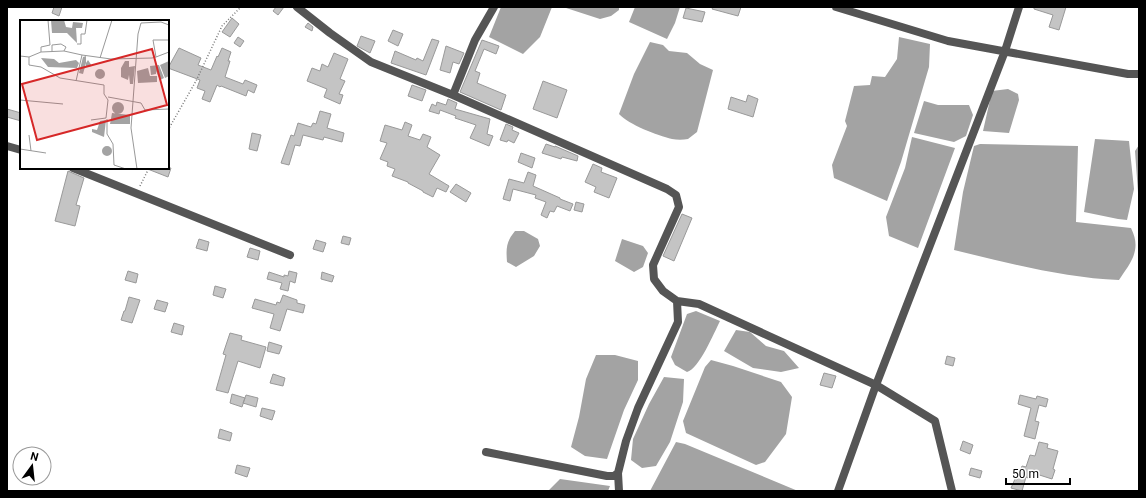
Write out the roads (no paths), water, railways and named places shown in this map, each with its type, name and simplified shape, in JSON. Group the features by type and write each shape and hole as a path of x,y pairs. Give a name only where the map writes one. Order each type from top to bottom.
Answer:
{"street":[{"path":"297,7 371,62 453,95 668,189 676,195 679,207 653,265 654,279 662,291 677,302 699,304 876,385 935,421 952,491"},
{"path":"453,95 475,40 494,7"},
{"path":"836,7 948,41 1128,74 1139,74"},
{"path":"838,491 876,385 1005,51 1019,7"},
{"path":"7,146 20,150"},
{"path":"75,169 290,255"},
{"path":"619,491 618,473 626,441 638,408 678,322 677,302"},
{"path":"486,452 607,476 614,476 618,473"}]}
